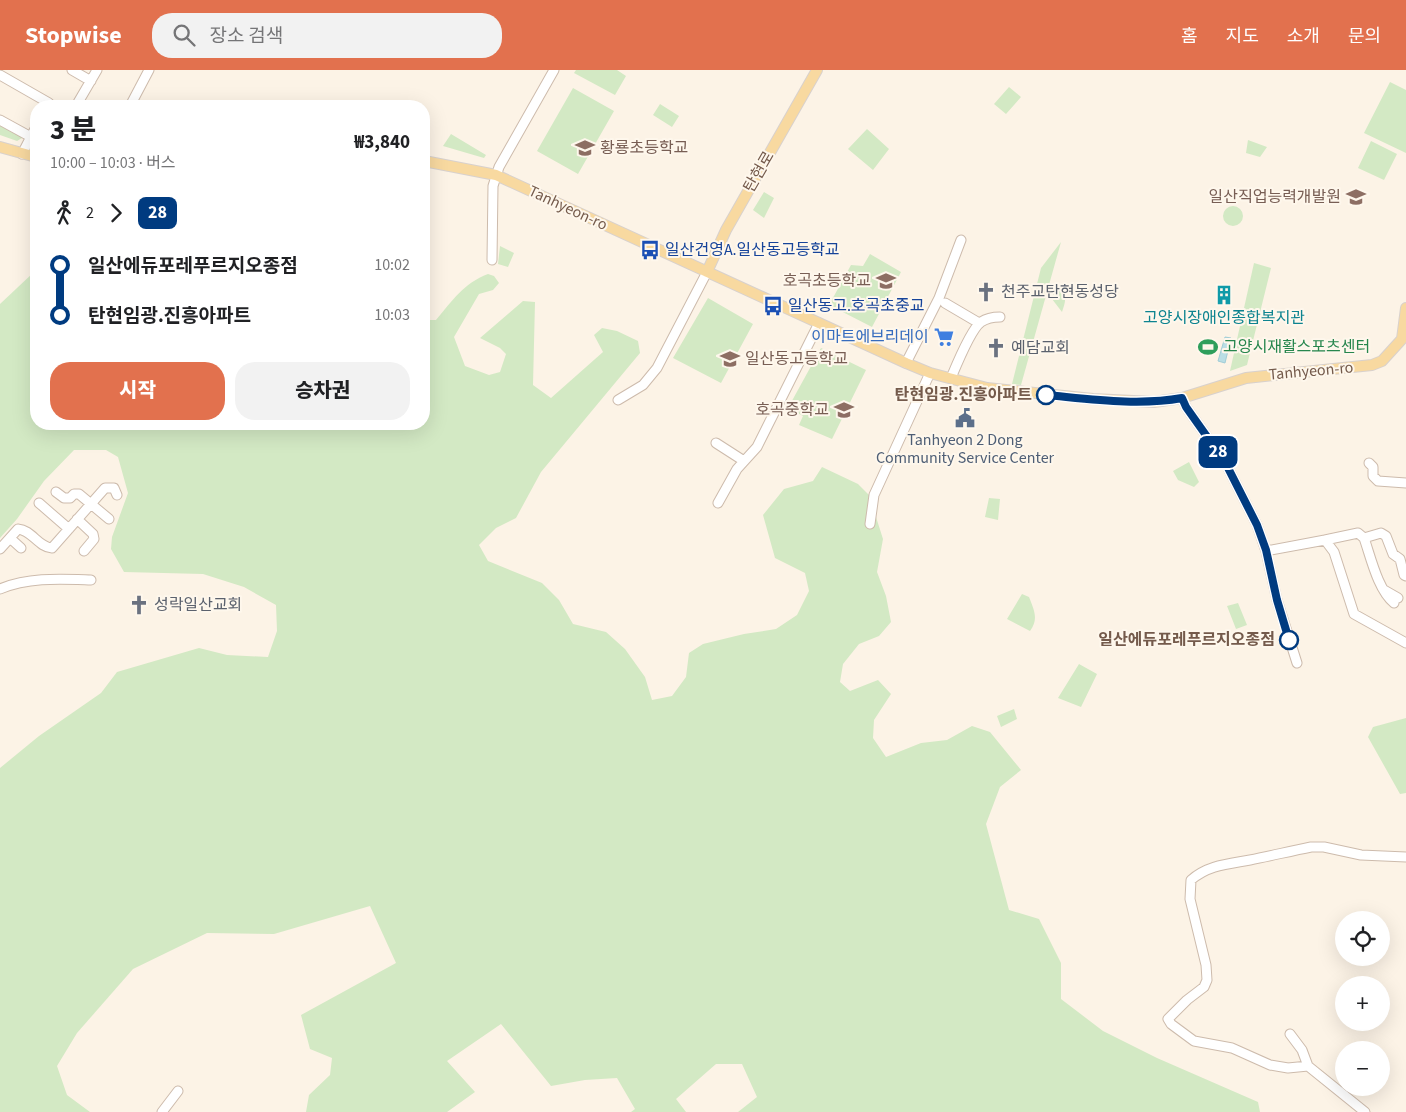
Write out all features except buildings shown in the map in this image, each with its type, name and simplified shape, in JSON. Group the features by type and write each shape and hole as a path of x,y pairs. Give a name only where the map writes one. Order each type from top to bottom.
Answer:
{"main road":[{"name":"탄현로","path":"707,272 726,230 815,71"},
{"path":"0,147 30,156"},
{"name":"Tanhyeon-ro","path":"430,162 496,175 906,363 930,373 986,388 1073,398 1154,402 1182,398 1246,378 1372,365 1382,361 1404,340 1406,308"}],"street":[{"path":"72,70 91,81"},
{"path":"80,100 97,70"},
{"path":"133,100 149,70"},
{"path":"492,260 493,186 496,175 554,70"},
{"path":"0,75 42,100"},
{"path":"0,120 30,136"},
{"path":"22,154 30,139"},
{"path":"906,363 939,298 961,240"},
{"path":"618,400 643,385 657,368 707,272"},
{"path":"945,303 979,323"},
{"path":"950,378 973,330 979,323 988,318 1000,317"},
{"path":"718,503 737,469 757,447 819,323"},
{"path":"870,524 874,496 930,373"},
{"path":"1182,398 1186,407 1225,462 1257,525 1266,550 1277,600 1297,663"},
{"path":"716,443 744,461"},
{"path":"1369,463 1373,467 1373,476 1378,481 1406,483"},
{"path":"0,549 18,529 24,529 46,548 52,548 105,488 114,488 117,495"},
{"path":"56,492 64,498 80,494 108,519"},
{"path":"39,503 69,529"},
{"path":"77,519 93,534 94,539 84,551"},
{"path":"1266,550 1358,533 1364,538 1387,598 1396,600"},
{"path":"1364,538 1380,533 1386,536 1393,554 1400,559 1404,575 1406,576"},
{"path":"10,538 21,548"},
{"path":"1325,540 1334,552 1354,614 1406,643"},
{"path":"0,589 43,579 91,580"},
{"path":"1308,1066 1288,1068 1270,1065 1232,1048 1194,1041 1171,1024 1168,1019 1187,1000 1204,987 1208,980 1190,899 1191,880 1209,868 1311,847 1324,847 1361,855 1406,857"},
{"path":"1290,1034 1302,1050 1308,1066 1365,1112"},
{"path":"162,1112 178,1091"}],"green space":[{"path":"576,70 617,70 626,76 615,95 574,73"},
{"path":"1390,82 1406,90 1406,153 1364,133"},
{"path":"1009,87 1021,97 1006,114 994,104"},
{"path":"573,88 614,111 578,174 537,151"},
{"path":"660,104 679,116 672,127 653,115"},
{"path":"0,123 21,134 22,138 17,141 0,135"},
{"path":"867,129 889,149 873,170 848,149"},
{"path":"451,134 486,155 484,158 443,146"},
{"path":"1248,140 1267,147 1260,157 1246,153"},
{"path":"1371,141 1397,154 1384,180 1358,168"},
{"path":"764,192 774,198 764,218 753,210"},
{"path":"1233,206 1240,209 1243,216 1240,223 1233,226 1226,223 1223,216 1226,209"},
{"path":"1061,242 1021,385 1012,384 1041,268"},
{"path":"500,246 514,253 508,267 498,264"},
{"path":"870,254 901,272 872,327 829,305 851,265 863,266"},
{"path":"1254,263 1271,268 1247,365 1230,371"},
{"path":"488,274 494,276 499,283 493,290 479,294 454,337 465,366 489,375 500,372 506,354 500,348 480,338 523,301 535,302 533,385 551,398 603,352 594,335 602,328 617,331 638,341 640,353 541,472 516,518 496,528 479,545 488,561 542,583 559,600 573,624 606,632 625,649 645,677 652,700 672,696 686,677 689,653 703,644 744,634 776,629 797,615 809,591 805,573 775,558 763,515 784,489 813,481 822,467 858,484 869,495 883,539 877,572 886,596 891,622 879,636 859,644 843,664 840,682 850,691 878,680 891,694 874,720 873,738 886,757 921,743 947,740 972,726 990,732 1021,770 1000,787 986,824 1009,910 1039,919 1061,963 1061,999 1103,1031 1157,1058 1258,1102 1260,1112 738,1112 757,1097 742,1064 716,1064 676,1099 686,1112 631,1112 635,1109 617,1078 585,1080 551,1086 501,1024 447,1061 475,1092 447,1112 306,1112 309,1095 330,1075 332,1058 310,1049 301,1015 396,963 370,906 274,934 207,933 133,969 77,1033 57,1066 67,1095 90,1112 0,1112 0,768 39,736 101,693 117,672 199,648 227,655 268,657 277,631 276,605 244,587 203,574 124,572 111,549 112,537 128,493 118,457 106,450 74,450 44,481 17,519 0,538 0,304 30,276 30,430 430,430 430,320 436,320 453,299 465,288"},
{"path":"1056,288 1060,288 1063,291 1065,297 1062,312 1052,299"},
{"path":"708,298 753,324 721,383 673,358"},
{"path":"821,348 866,370 832,439 799,425 803,416 788,408"},
{"path":"1189,462 1199,482 1194,487 1178,480 1173,471"},
{"path":"989,498 1000,499 998,520 985,517"},
{"path":"1022,594 1029,597 1034,610 1035,618 1030,631 1007,619"},
{"path":"1238,603 1247,625 1236,629 1227,606"},
{"path":"1079,664 1097,674 1081,707 1058,698"},
{"path":"1014,709 1017,719 1001,727 997,716"},
{"path":"1406,718 1406,793 1400,794 1368,737 1373,727"}],"water":[{"path":"1225,337 1231,338 1225,363 1218,361"}],"bus line":[{"name":"28","path":"1046,395 1154,402 1182,398 1186,407 1225,462 1257,525 1266,550 1277,600 1289,640"}],"place":[{"name":"황룡초등학교","path":"585,148"},
{"name":"일산직업능력개발원","path":"1356,197"},
{"name":"일산건영A.일산동고등학교","path":"650,250"},
{"name":"호곡초등학교","path":"886,281"},
{"name":"천주교탄현동성당","path":"986,292"},
{"name":"고양시장애인종합복지관","path":"1224,295"},
{"name":"일산동고.호곡초중교","path":"773,306"},
{"name":"이마트에브리데이","path":"944,337"},
{"name":"고양시재활스포츠센터","path":"1208,347"},
{"name":"예담교회","path":"996,348"},
{"name":"일산동고등학교","path":"730,359"},
{"name":"탄현임광.진흥아파트","path":"1046,395"},
{"name":"호곡중학교","path":"844,410"},
{"name":"Tanhyeon 2 Dong Community Service Center","path":"965,418"},
{"name":"성락일산교회","path":"139,605"},
{"name":"일산에듀포레푸르지오종점","path":"1289,640"}]}
